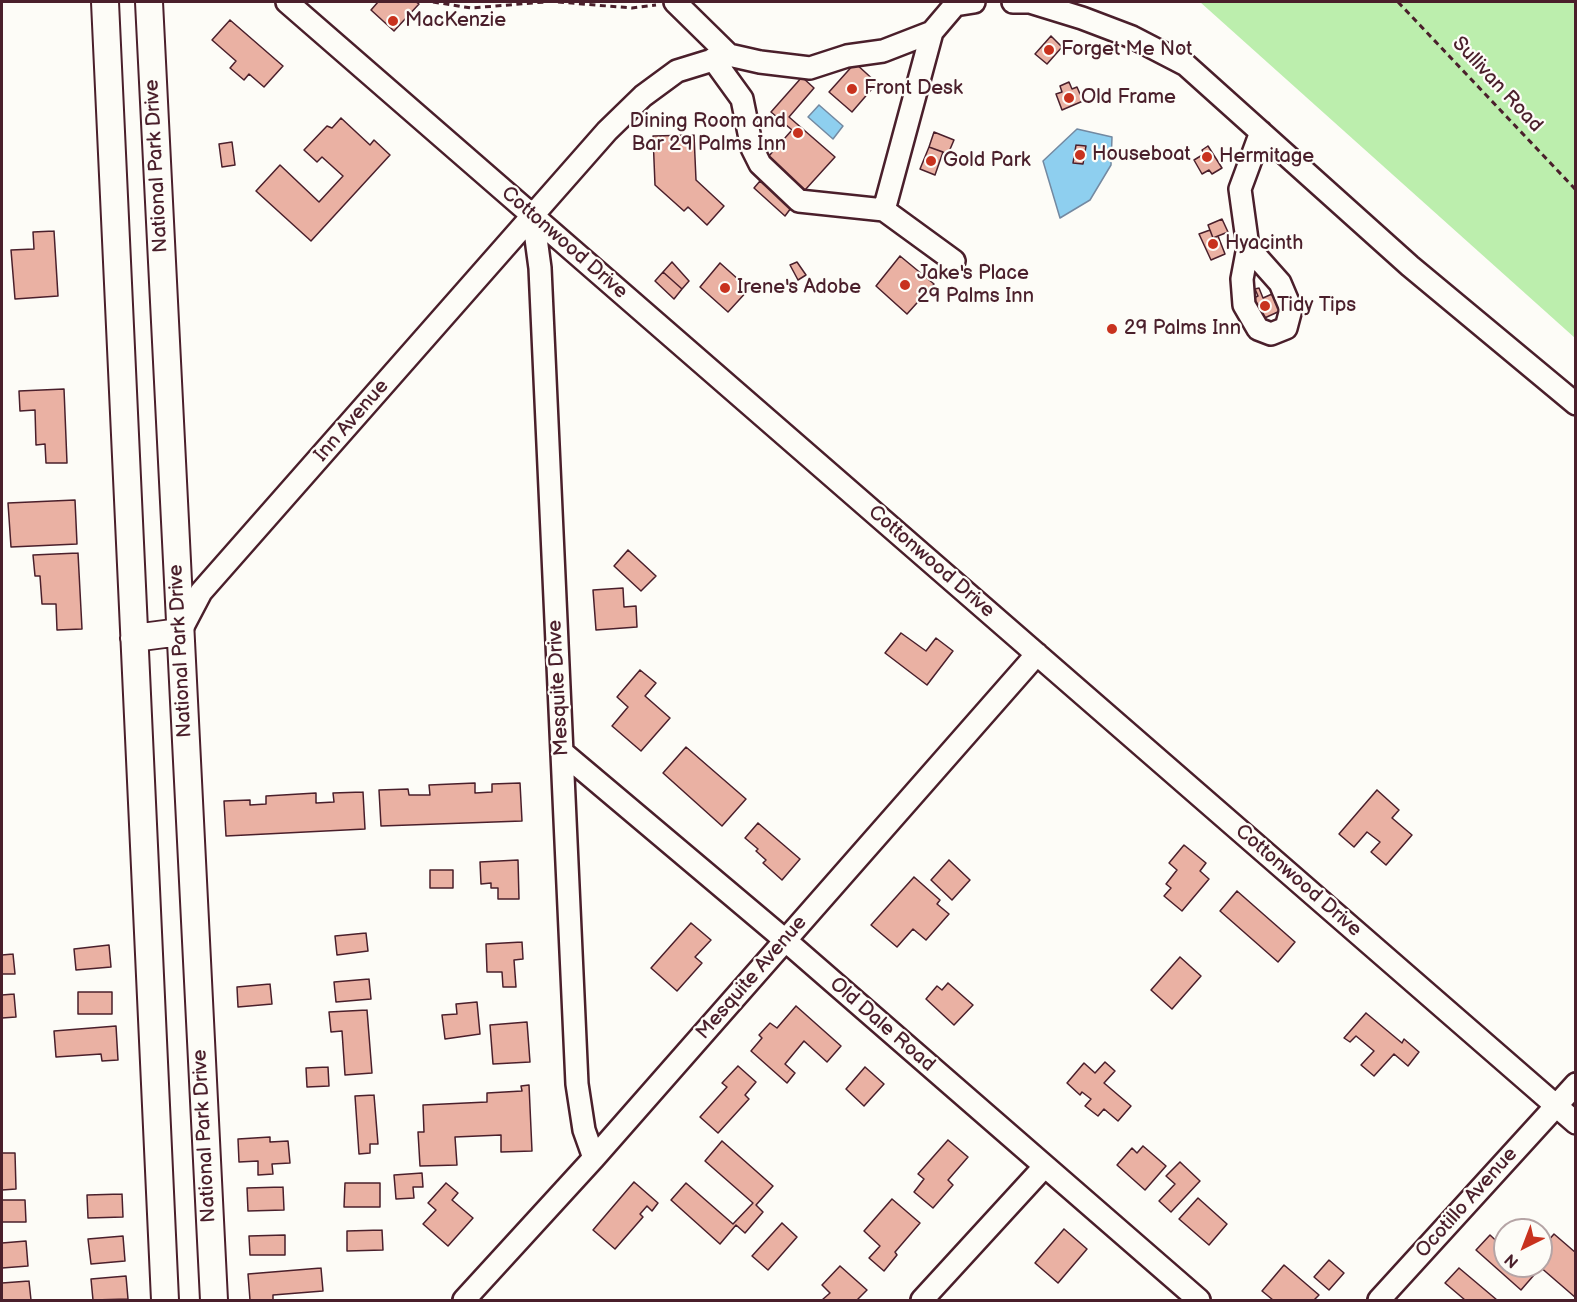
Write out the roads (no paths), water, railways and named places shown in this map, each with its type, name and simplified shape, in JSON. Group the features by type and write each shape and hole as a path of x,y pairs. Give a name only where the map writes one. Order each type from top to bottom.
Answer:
{"street":[{"path":"105,2 165,1300"},
{"name":"National Park Drive","path":"149,2 214,1300"},
{"name":"Cottonwood Drive","path":"287,2 1575,1123"},
{"path":"675,2 721,57 742,99 752,148 760,164 800,201 885,210 954,261"},
{"path":"1013,2 1030,2 1082,18 1132,37 1186,65 1410,266 1575,404"},
{"path":"721,57 810,68 847,56 883,51 932,32 960,3"},
{"path":"885,210 932,32"},
{"name":"Inn Avenue","path":"180,632 201,592 607,130 643,96 677,71 721,57"},
{"path":"1248,247 1240,189 1260,132"},
{"name":"Mesquite Drive","path":"533,216 540,268 577,1084 584,1130 594,1158"},
{"path":"134,638 180,632"},
{"name":"Mesquite Avenue","path":"464,1300 594,1158 1037,654"},
{"name":"Old Dale Road","path":"562,752 785,940 1199,1300"},
{"name":"Ocotillo Avenue","path":"1379,1300 1575,1084"},
{"path":"922,1300 1044,1167"}],"water":[{"path":"819,105 843,126 833,139 808,117"},
{"path":"1077,129 1112,137 1111,165 1090,200 1060,218 1043,161"}],"place":[{"name":"MacKenzie","path":"393,21"},
{"name":"Forget Me Not","path":"1049,50"},
{"name":"Front Desk","path":"852,89"},
{"name":"Old Frame","path":"1069,98"},
{"name":"Dining Room and Bar 29 Palms Inn","path":"798,133"},
{"name":"Houseboat","path":"1080,155"},
{"name":"Hermitage","path":"1207,157"},
{"name":"Gold Park","path":"931,161"},
{"name":"Hyacinth","path":"1213,244"},
{"name":"Jake's Place 29 Palms Inn","path":"905,285"},
{"name":"Irene's Adobe","path":"725,288"},
{"name":"Tidy Tips","path":"1265,306"},
{"name":"29 Palms Inn","path":"1112,329"}]}
